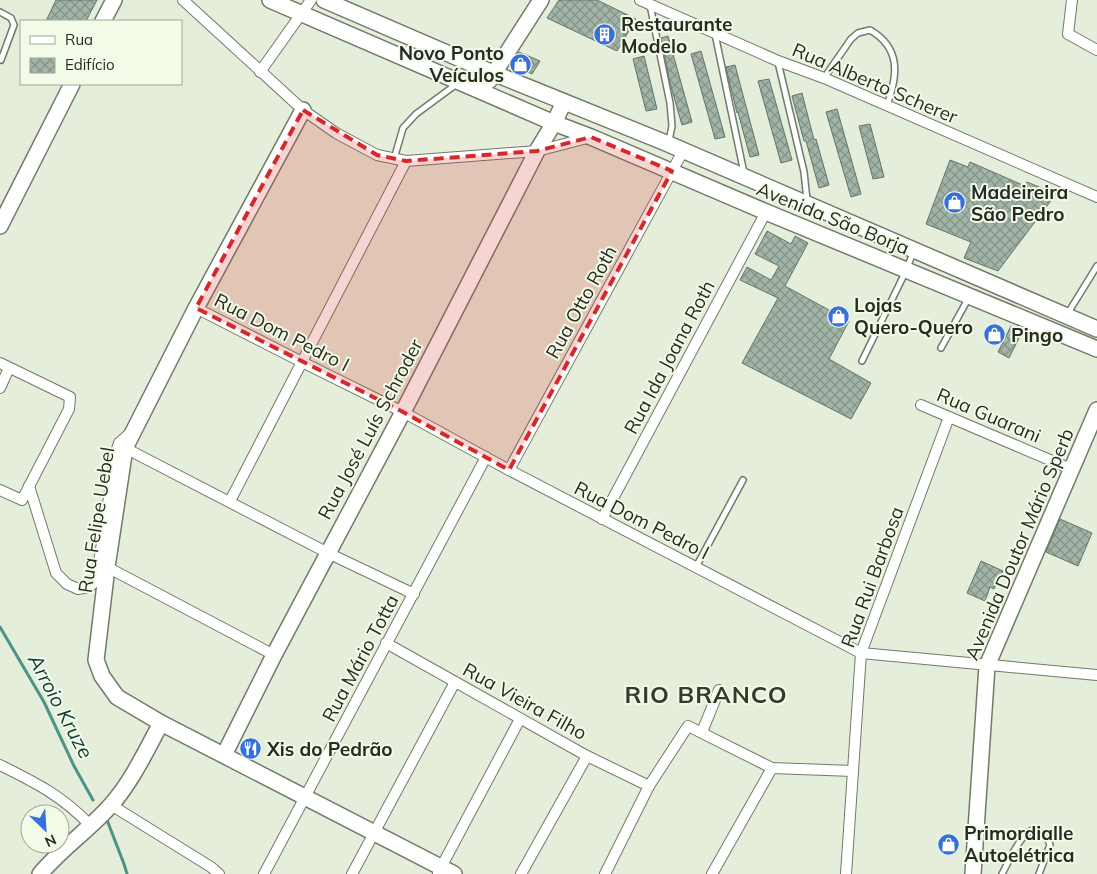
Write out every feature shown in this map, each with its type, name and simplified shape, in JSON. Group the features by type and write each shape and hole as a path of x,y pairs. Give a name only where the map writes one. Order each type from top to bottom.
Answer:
{"street":[{"path":"104,20 114,0"},
{"path":"183,0 303,110 336,133 377,155 406,162 537,151 591,136"},
{"name":"Avenida São Borja","path":"270,0 484,91 554,123 591,136 766,212 1097,349"},
{"path":"260,72 311,0"},
{"name":"Avenida São Borja","path":"324,0 493,73 666,143 683,152 807,203 1097,329"},
{"path":"484,91 493,73 541,0"},
{"path":"1072,0 1068,34 1097,50"},
{"name":"Rua Alberto Scherer","path":"645,2 714,33 888,105 1097,197"},
{"path":"0,226 71,85"},
{"path":"554,123 564,102"},
{"name":"Rua Felipe Uebel","path":"303,110 196,308 125,448 96,660 102,676 117,696 161,723 306,797 444,872"},
{"name":"Rua José Luís Schroder","path":"224,755 274,655 403,412 537,151 554,123"},
{"name":"Rua Otto Roth","path":"509,470 683,152"},
{"path":"230,501 406,162"},
{"name":"Rua Ida Joana Roth","path":"602,519 766,212"},
{"name":"Rua Dom Pedro I","path":"196,308 403,412 602,519 861,653 1097,675"},
{"path":"0,388 4,366 70,397 69,409 22,500 0,490"},
{"name":"Rua Guarani","path":"921,405 1071,469"},
{"name":"Avenida Doutor Mário Sperb","path":"973,874 987,666 1097,410"},
{"name":"Rua Rui Barbosa","path":"846,874 861,653 950,417"},
{"path":"29,486 56,573 67,584 78,589 89,587 95,582 97,575 119,443 134,431"},
{"path":"125,448 328,553 414,594"},
{"name":"Rua Mário Totta","path":"264,874 486,457"},
{"path":"108,567 274,655"},
{"name":"Rua Vieira Filho","path":"386,643 587,756 649,786"},
{"path":"352,874 455,682"},
{"path":"702,732 719,690"},
{"path":"444,872 520,719"},
{"path":"40,874 55,856 111,805 127,785 161,723"},
{"path":"605,874 649,786 688,726 772,768 854,771"},
{"path":"521,874 587,756"},
{"path":"0,765 51,791 76,810 90,825"},
{"path":"712,874 772,768"},
{"path":"111,805 211,867 219,874"}],"lane":[{"path":"645,2 670,103 672,126 666,143"},
{"path":"0,12 11,18 14,25 1,60"},
{"path":"824,78 851,38 858,33 870,30 882,37 890,49 894,60 895,84 888,105"},
{"path":"714,33 746,178"},
{"path":"778,60 804,172 807,203"},
{"path":"394,159 403,128 416,114 460,81"},
{"path":"862,360 902,279 914,250"},
{"path":"1066,316 1097,266"},
{"path":"941,348 969,296"},
{"path":"696,568 743,480"},
{"path":"1002,874 1022,839 1029,831 1034,830 1043,833 1049,840 1050,845 1039,874"}],"highlighted area":[{"path":"303,110 377,155 406,161 537,151 591,137 672,171 509,470 403,412 196,308"}],"building":[{"path":"56,0 97,0 87,20 46,20"},
{"name":"Restaurante Modelo","path":"559,0 597,0 636,19 617,51 547,18"},
{"path":"668,36 692,122 682,125 670,83 661,38"},
{"path":"701,51 725,137 715,139 691,54"},
{"path":"519,52 540,61 532,74 511,64"},
{"path":"644,56 657,109 646,111 633,59"},
{"path":"735,65 759,155 750,157 726,67"},
{"path":"769,79 792,160 781,163 758,81"},
{"path":"802,93 814,140 816,139 829,185 819,188 792,96"},
{"path":"837,109 861,194 851,197 826,112"},
{"path":"870,124 884,177 873,179 859,126"},
{"path":"950,160 968,167 970,162 1025,186 1027,182 1056,194 998,271 964,258 971,242 926,224"},
{"path":"767,231 791,244 795,236 808,243 785,286 849,321 829,359 871,383 851,419 742,363 778,298 740,280 747,267 771,280 779,266 755,254"},
{"path":"1011,326 1022,332 1009,358 998,352"},
{"path":"1060,519 1092,533 1078,566 1046,552"},
{"path":"981,561 1003,571 994,589 990,587 985,601 967,593"}],"waterway":[{"name":"Arroio Kruze","path":"0,627 44,702 74,766 93,800"},
{"name":"Arroio Kruze","path":"107,820 127,874"}],"place":[{"name":"Restaurante Modelo","path":"605,35"},
{"name":"Novo Ponto Veículos","path":"520,64"},
{"name":"Madeireira São Pedro","path":"955,203"},
{"name":"Lojas Quero-Quero","path":"838,316"},
{"name":"Pingo","path":"995,335"},
{"name":"Xis do Pedrão","path":"251,749"},
{"name":"Primordialle Autoelétrica","path":"948,844"}],"district":[{"name":"RIO BRANCO","path":"706,694"}]}
